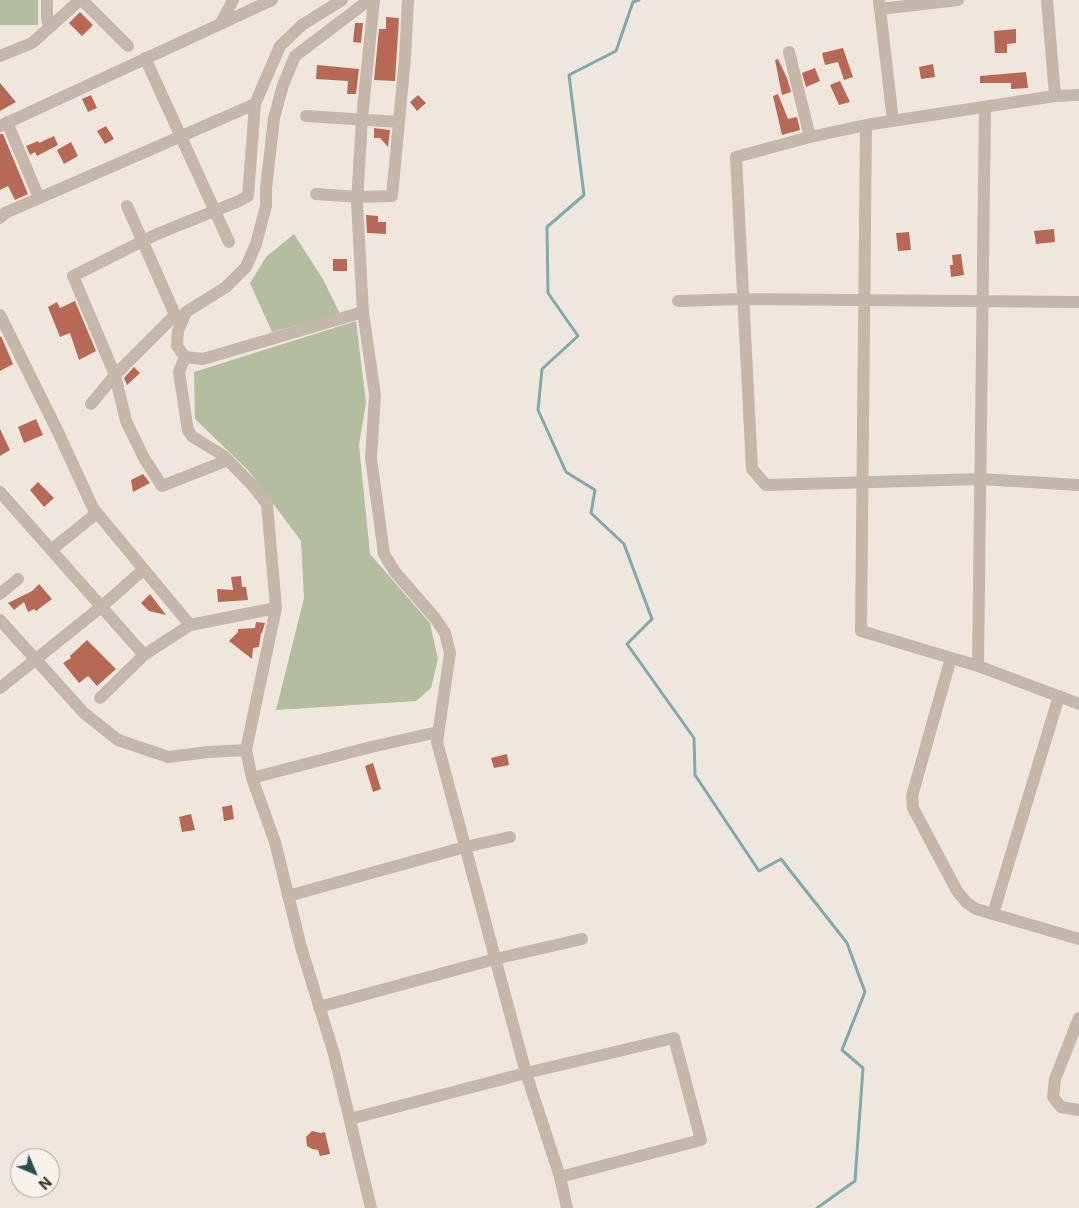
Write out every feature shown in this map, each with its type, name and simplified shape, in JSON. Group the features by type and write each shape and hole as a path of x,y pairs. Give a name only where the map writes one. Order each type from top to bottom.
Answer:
{"street":[{"path":"47,0 48,22 53,25"},
{"path":"0,56 32,43 81,0 128,46"},
{"path":"221,24 233,0"},
{"path":"39,198 3,124 272,0"},
{"path":"228,460 162,486 144,458 126,421 115,375 73,276 143,241 248,196 255,104 280,46 302,25 342,0"},
{"path":"92,404 115,375 186,312 226,288 246,267 256,244 266,206 274,118 283,85 295,56 369,0"},
{"path":"374,0 362,118 357,203 362,312 375,395 371,458 384,554 395,572 435,618 445,633 450,653 437,742 526,1073 560,1177 567,1208"},
{"path":"316,194 358,197 392,196 406,58 408,0"},
{"path":"893,121 879,5 958,0"},
{"path":"1047,0 1055,96"},
{"path":"789,52 810,137"},
{"path":"145,58 229,242"},
{"path":"1079,95 1055,96 866,125 810,137 736,157 752,469 766,485 980,479 1079,485"},
{"path":"0,218 5,212 255,104"},
{"path":"978,666 985,107"},
{"path":"306,116 362,118 399,122"},
{"path":"866,125 861,631 978,666 1079,704"},
{"path":"127,206 178,320 177,346 185,357 203,359 362,312"},
{"path":"678,301 742,298 1079,302"},
{"path":"0,315 93,508 190,625"},
{"path":"185,357 179,372 188,431 193,438 228,460 254,486 267,504 276,608 246,750 252,778 275,842 301,947 334,1054 371,1208"},
{"path":"0,492 144,655"},
{"path":"51,550 97,513"},
{"path":"0,688 101,607 143,570"},
{"path":"0,594 18,579"},
{"path":"100,698 144,655 190,625 276,608"},
{"path":"0,620 84,713 118,740 168,757 246,750"},
{"path":"951,658 912,796 913,808 957,891 967,903 976,909 1079,939"},
{"path":"993,914 1059,696"},
{"path":"252,778 371,747 438,732"},
{"path":"288,896 465,847 510,838"},
{"path":"319,1007 495,959 582,939"},
{"path":"1079,1018 1056,1079 1053,1097 1061,1107 1079,1110"},
{"path":"350,1119 526,1073 674,1038 700,1140 560,1177"}],"green space":[{"path":"0,0 38,0 38,25 0,25"},
{"path":"294,234 324,281 340,314 272,332 250,283 266,257"},
{"path":"356,321 366,403 359,445 370,554 430,623 438,659 431,688 416,701 276,710 304,598 301,541 248,470 195,419 194,372"}],"building":[{"path":"80,12 93,25 82,36 69,23"},
{"path":"386,17 399,18 395,81 374,80 379,29 386,29"},
{"path":"355,23 363,23 361,43 353,42"},
{"path":"1016,29 1016,43 1007,44 1007,53 995,53 994,31"},
{"path":"843,48 853,77 844,80 838,62 825,65 822,53"},
{"path":"778,59 791,92 782,95 775,60"},
{"path":"933,64 935,77 921,79 919,67"},
{"path":"317,65 359,69 356,94 347,94 348,81 316,79"},
{"path":"815,68 820,81 806,87 802,73"},
{"path":"1026,72 1028,88 1011,89 1011,83 980,83 980,76"},
{"path":"840,81 850,102 839,105 830,85"},
{"path":"0,83 16,102 0,111"},
{"path":"778,94 788,119 797,117 800,130 782,135 773,96"},
{"path":"91,95 97,108 88,112 82,99"},
{"path":"418,95 426,103 417,111 410,102"},
{"path":"106,126 114,139 105,144 97,131"},
{"path":"374,128 390,130 388,147 380,138 374,138"},
{"path":"0,134 3,134 28,194 15,200 8,186 0,190"},
{"path":"54,136 58,145 37,156 35,152 30,155 26,146 38,141 39,143"},
{"path":"71,142 78,156 64,164 57,150"},
{"path":"366,215 378,216 378,222 386,222 386,234 367,233"},
{"path":"1054,229 1055,242 1036,244 1034,231"},
{"path":"909,232 911,250 898,251 896,233"},
{"path":"961,254 964,275 951,277 950,265 953,265 952,255"},
{"path":"333,259 347,259 347,271 333,271"},
{"path":"75,301 96,351 79,360 70,333 60,337 48,307 57,302 60,308"},
{"path":"0,337 13,364 0,371"},
{"path":"134,367 140,373 127,385 124,378"},
{"path":"36,419 43,435 24,443 18,427"},
{"path":"0,429 10,450 0,456"},
{"path":"143,474 150,483 133,492 131,480"},
{"path":"38,482 54,498 44,507 30,490"},
{"path":"241,576 242,587 246,587 248,600 218,602 217,589 233,590 231,577"},
{"path":"39,584 52,599 36,611 34,609 28,612 24,602 14,610 8,603 32,591"},
{"path":"150,594 166,615 149,611 141,603"},
{"path":"256,622 265,623 259,647 253,648 252,659 229,641 238,632 238,629 255,628"},
{"path":"87,640 116,669 97,686 88,676 79,683 63,663 71,658 70,656"},
{"path":"507,754 509,765 494,768 491,758"},
{"path":"373,763 381,789 373,792 365,766"},
{"path":"232,805 234,819 224,821 222,807"},
{"path":"191,814 195,830 182,832 179,817"},
{"path":"312,1131 325,1132 330,1154 320,1156 318,1150 307,1146 306,1137"}],"waterway":[{"path":"639,0 633,2 616,51 569,75 584,195 547,227 548,293 578,336 542,369 538,410 566,472 595,490 591,513 624,544 652,619 627,644 694,738 695,775 759,871 781,859 847,943 865,992 842,1050 863,1068 855,1181 817,1208"}]}
